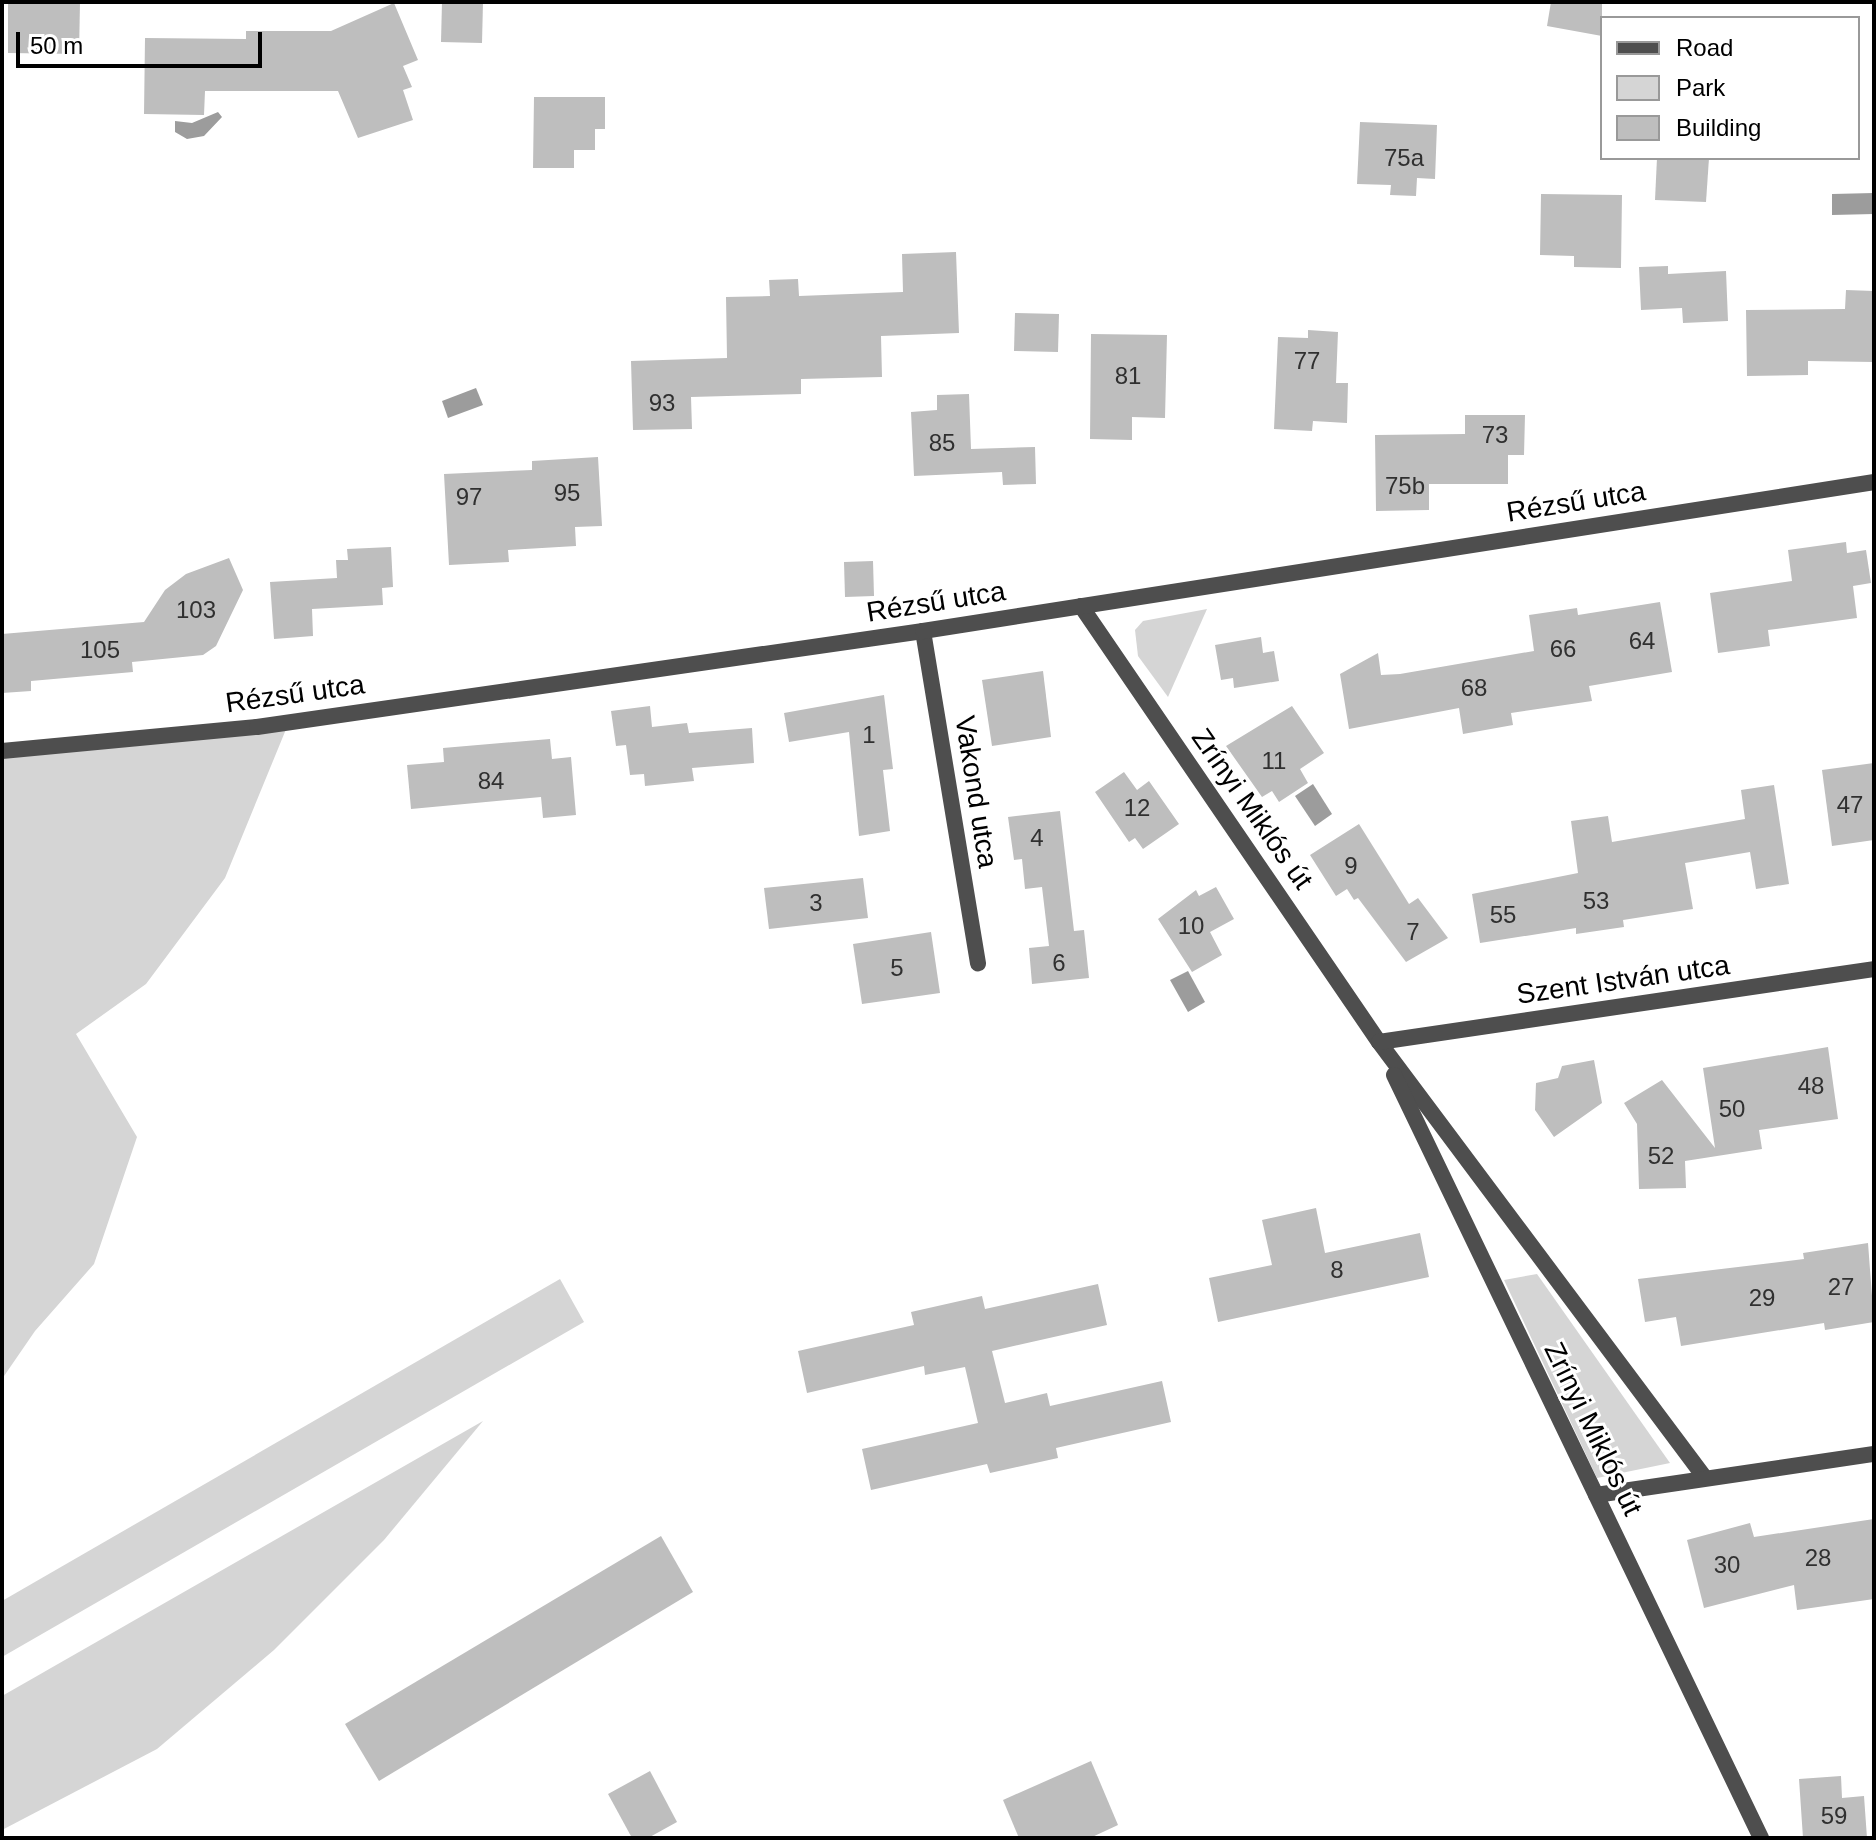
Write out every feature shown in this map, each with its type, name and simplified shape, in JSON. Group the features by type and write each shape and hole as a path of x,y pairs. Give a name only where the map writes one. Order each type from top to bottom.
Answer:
{"street":[{"name":"Rézsű utca","path":"2,751 257,727 923,631 1874,482"},
{"name":"Zrínyi Miklós út","path":"1081,606 1379,1042 1705,1478"},
{"name":"Vakond utca","path":"923,631 978,963"},
{"name":"Szent István utca","path":"1379,1042 1874,969"},
{"name":"Zrínyi Miklós út","path":"1379,1042 1761,1838"},
{"path":"1596,1495 1874,1454"}],"green space":[{"path":"1207,609 1168,697 1138,656 1135,630 1143,621"},
{"path":"289,722 225,878 146,984 76,1034 137,1137 94,1264 35,1331 2,1379 2,751"},
{"path":"1537,1274 1670,1463 1597,1478 1504,1280"},
{"path":"560,1279 584,1322 2,1657 2,1601"},
{"path":"483,1421 384,1540 274,1650 157,1749 2,1830 2,1696"}],"shaded area":[{"path":"218,112 222,117 204,136 187,139 175,132 175,121 192,123"},
{"path":"1874,193 1874,214 1832,215 1832,194"},
{"path":"476,388 483,405 448,418 442,401"},
{"path":"1313,784 1332,814 1315,826 1295,796"},
{"path":"1188,971 1205,1002 1188,1012 1170,980"}],"building":[{"path":"8,2 80,2 79,54 8,53"},
{"path":"442,2 483,2 482,43 441,42"},
{"path":"1551,2 1602,2 1600,36 1547,26"},
{"path":"394,3 418,60 403,66 412,87 403,90 413,120 358,138 338,91 205,91 204,115 144,114 145,38 246,39 246,31 331,31"},
{"path":"534,97 605,97 605,129 595,129 595,150 574,150 574,168 533,168"},
{"path":"1360,122 1437,125 1435,179 1417,178 1416,196 1390,195 1391,185 1357,184"},
{"path":"1657,160 1709,160 1706,202 1655,200"},
{"path":"1541,194 1622,195 1621,268 1574,267 1574,256 1540,255"},
{"path":"956,252 959,333 881,336 882,377 801,379 801,394 691,397 692,429 633,430 631,361 727,358 726,297 770,296 769,280 798,279 799,296 903,292 902,254"},
{"path":"1668,266 1668,274 1726,271 1728,321 1683,323 1682,308 1641,310 1639,267"},
{"path":"1846,290 1874,291 1874,362 1808,361 1808,375 1747,376 1746,310 1845,309"},
{"path":"1015,313 1059,314 1058,352 1014,351"},
{"path":"1308,330 1338,332 1336,383 1348,383 1347,423 1313,421 1312,431 1274,429 1278,337 1308,338"},
{"path":"1091,334 1167,335 1165,418 1132,417 1132,440 1090,439"},
{"path":"969,394 971,449 1035,447 1036,484 1003,485 1002,472 914,476 911,412 937,410 937,395"},
{"path":"1465,415 1525,415 1524,455 1508,455 1508,484 1429,484 1429,510 1376,511 1375,435 1465,434"},
{"path":"598,457 602,526 575,527 576,546 508,550 509,562 449,565 444,474 532,470 532,461"},
{"path":"1846,542 1847,553 1866,550 1871,583 1853,586 1857,618 1768,630 1770,646 1718,653 1710,593 1792,581 1788,550"},
{"path":"391,547 393,587 382,588 383,605 312,609 313,636 274,639 270,582 337,578 336,560 348,560 347,549"},
{"path":"229,558 243,590 216,646 203,655 132,662 133,672 31,681 31,691 2,693 2,634 144,622 165,590 186,574"},
{"path":"873,561 874,596 845,597 844,562"},
{"path":"1660,602 1672,672 1589,686 1592,701 1511,713 1513,725 1463,734 1459,708 1349,729 1340,674 1378,653 1381,675 1534,651 1529,615 1577,608 1578,615"},
{"path":"1261,637 1263,653 1274,651 1279,681 1234,688 1233,678 1221,680 1215,645"},
{"path":"1043,671 1051,737 992,746 982,680"},
{"path":"884,695 893,769 883,770 890,831 859,836 849,732 789,742 784,713"},
{"path":"650,706 652,727 687,723 689,733 752,728 754,763 692,768 694,781 645,786 644,774 630,775 626,745 616,746 611,711"},
{"path":"1292,706 1324,753 1300,769 1308,783 1279,802 1272,791 1262,797 1226,746"},
{"path":"550,739 552,759 571,757 576,815 543,818 541,797 411,809 407,765 444,762 443,748"},
{"path":"1874,763 1874,840 1832,846 1822,770"},
{"path":"1124,772 1137,790 1149,781 1179,824 1143,849 1135,838 1129,842 1095,792"},
{"path":"1774,785 1789,884 1756,889 1750,852 1685,863 1693,909 1623,920 1624,927 1576,934 1576,928 1480,943 1472,894 1578,873 1571,821 1608,816 1612,842 1745,819 1741,790"},
{"path":"1060,811 1074,931 1084,930 1089,978 1032,984 1029,948 1049,946 1042,887 1025,889 1022,859 1014,860 1008,817"},
{"path":"1359,824 1409,904 1418,898 1448,938 1406,962 1358,898 1354,900 1347,889 1336,896 1310,855"},
{"path":"863,878 868,918 769,929 764,888"},
{"path":"1216,887 1234,919 1210,932 1222,955 1192,972 1158,919 1196,890 1199,896"},
{"path":"931,932 940,993 862,1004 853,944"},
{"path":"1828,1047 1838,1119 1759,1130 1762,1149 1685,1161 1686,1188 1639,1189 1637,1124 1624,1103 1662,1080 1715,1148 1703,1068"},
{"path":"1594,1060 1602,1103 1554,1137 1535,1110 1536,1083 1558,1078 1562,1066"},
{"path":"1316,1208 1325,1253 1420,1233 1429,1277 1218,1322 1209,1278 1272,1265 1262,1220"},
{"path":"1868,1243 1874,1322 1825,1330 1824,1323 1681,1346 1676,1317 1645,1322 1638,1279 1804,1259 1803,1253"},
{"path":"1098,1284 1107,1325 992,1351 1005,1403 1047,1393 1050,1406 1162,1381 1171,1422 1056,1448 1058,1458 990,1473 987,1464 871,1490 862,1449 978,1423 965,1367 925,1375 924,1366 807,1393 798,1351 914,1325 911,1312 982,1296 985,1309"},
{"path":"1874,1519 1874,1599 1797,1610 1794,1585 1704,1608 1687,1540 1750,1523 1754,1537"},
{"path":"661,1536 693,1592 379,1781 345,1724"},
{"path":"1091,1761 1118,1825 1090,1838 1019,1838 1003,1800"},
{"path":"650,1771 677,1822 648,1838 632,1838 608,1794"},
{"path":"1841,1776 1842,1798 1864,1796 1867,1838 1803,1838 1799,1779"}]}
